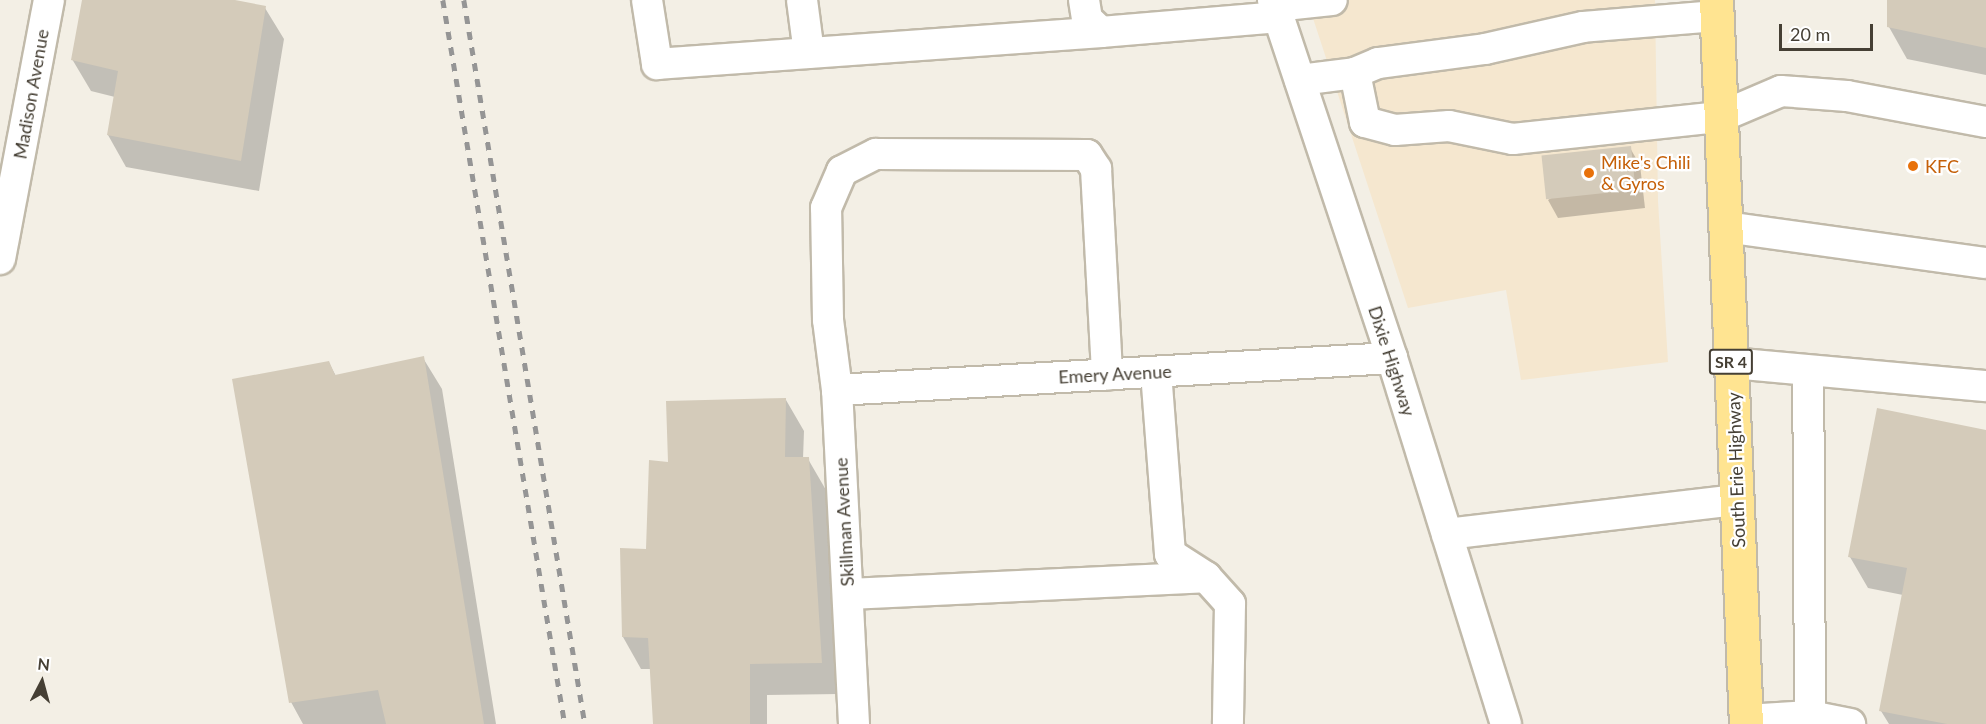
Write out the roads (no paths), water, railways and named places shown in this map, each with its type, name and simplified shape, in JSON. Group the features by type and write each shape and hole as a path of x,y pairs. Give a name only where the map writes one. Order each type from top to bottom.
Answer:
{"main road":[{"name":"South Erie Highway","path":"1716,8 1746,722"}],"street":[{"name":"Madison Avenue","path":"0,258 7,183 49,0"},
{"path":"647,0 657,64 1101,32 1332,0"},
{"path":"802,0 809,53"},
{"path":"1084,0 1087,19 1101,32"},
{"name":"Dixie Highway","path":"1276,8 1392,358 1506,724"},
{"path":"1300,80 1355,73 1378,63 1485,49 1583,27 1716,8"},
{"path":"1355,73 1365,122"},
{"path":"1316,128 1365,122 1395,130 1449,126 1513,139 1720,117 1781,91 1847,96 1986,122"},
{"name":"Skillman Avenue","path":"854,724 837,390 828,320 826,208 842,171 876,154 1087,155 1096,168 1107,375"},
{"path":"1725,227 1986,263"},
{"name":"Emery Avenue","path":"837,390 1392,358"},
{"path":"1731,363 1808,372 1986,386"},
{"path":"1156,372 1170,554 1206,577 1230,604 1228,724"},
{"path":"1808,372 1810,716"},
{"path":"1447,534 1737,500"},
{"path":"848,594 1206,577"},
{"path":"1746,722 1810,716 1850,724"}],"railway":[{"path":"443,0 565,724"},
{"path":"464,0 585,724"}],"place":[{"name":"KFC","path":"1913,166"},
{"name":"Mike's Chili & Gyros","path":"1589,173"}]}
